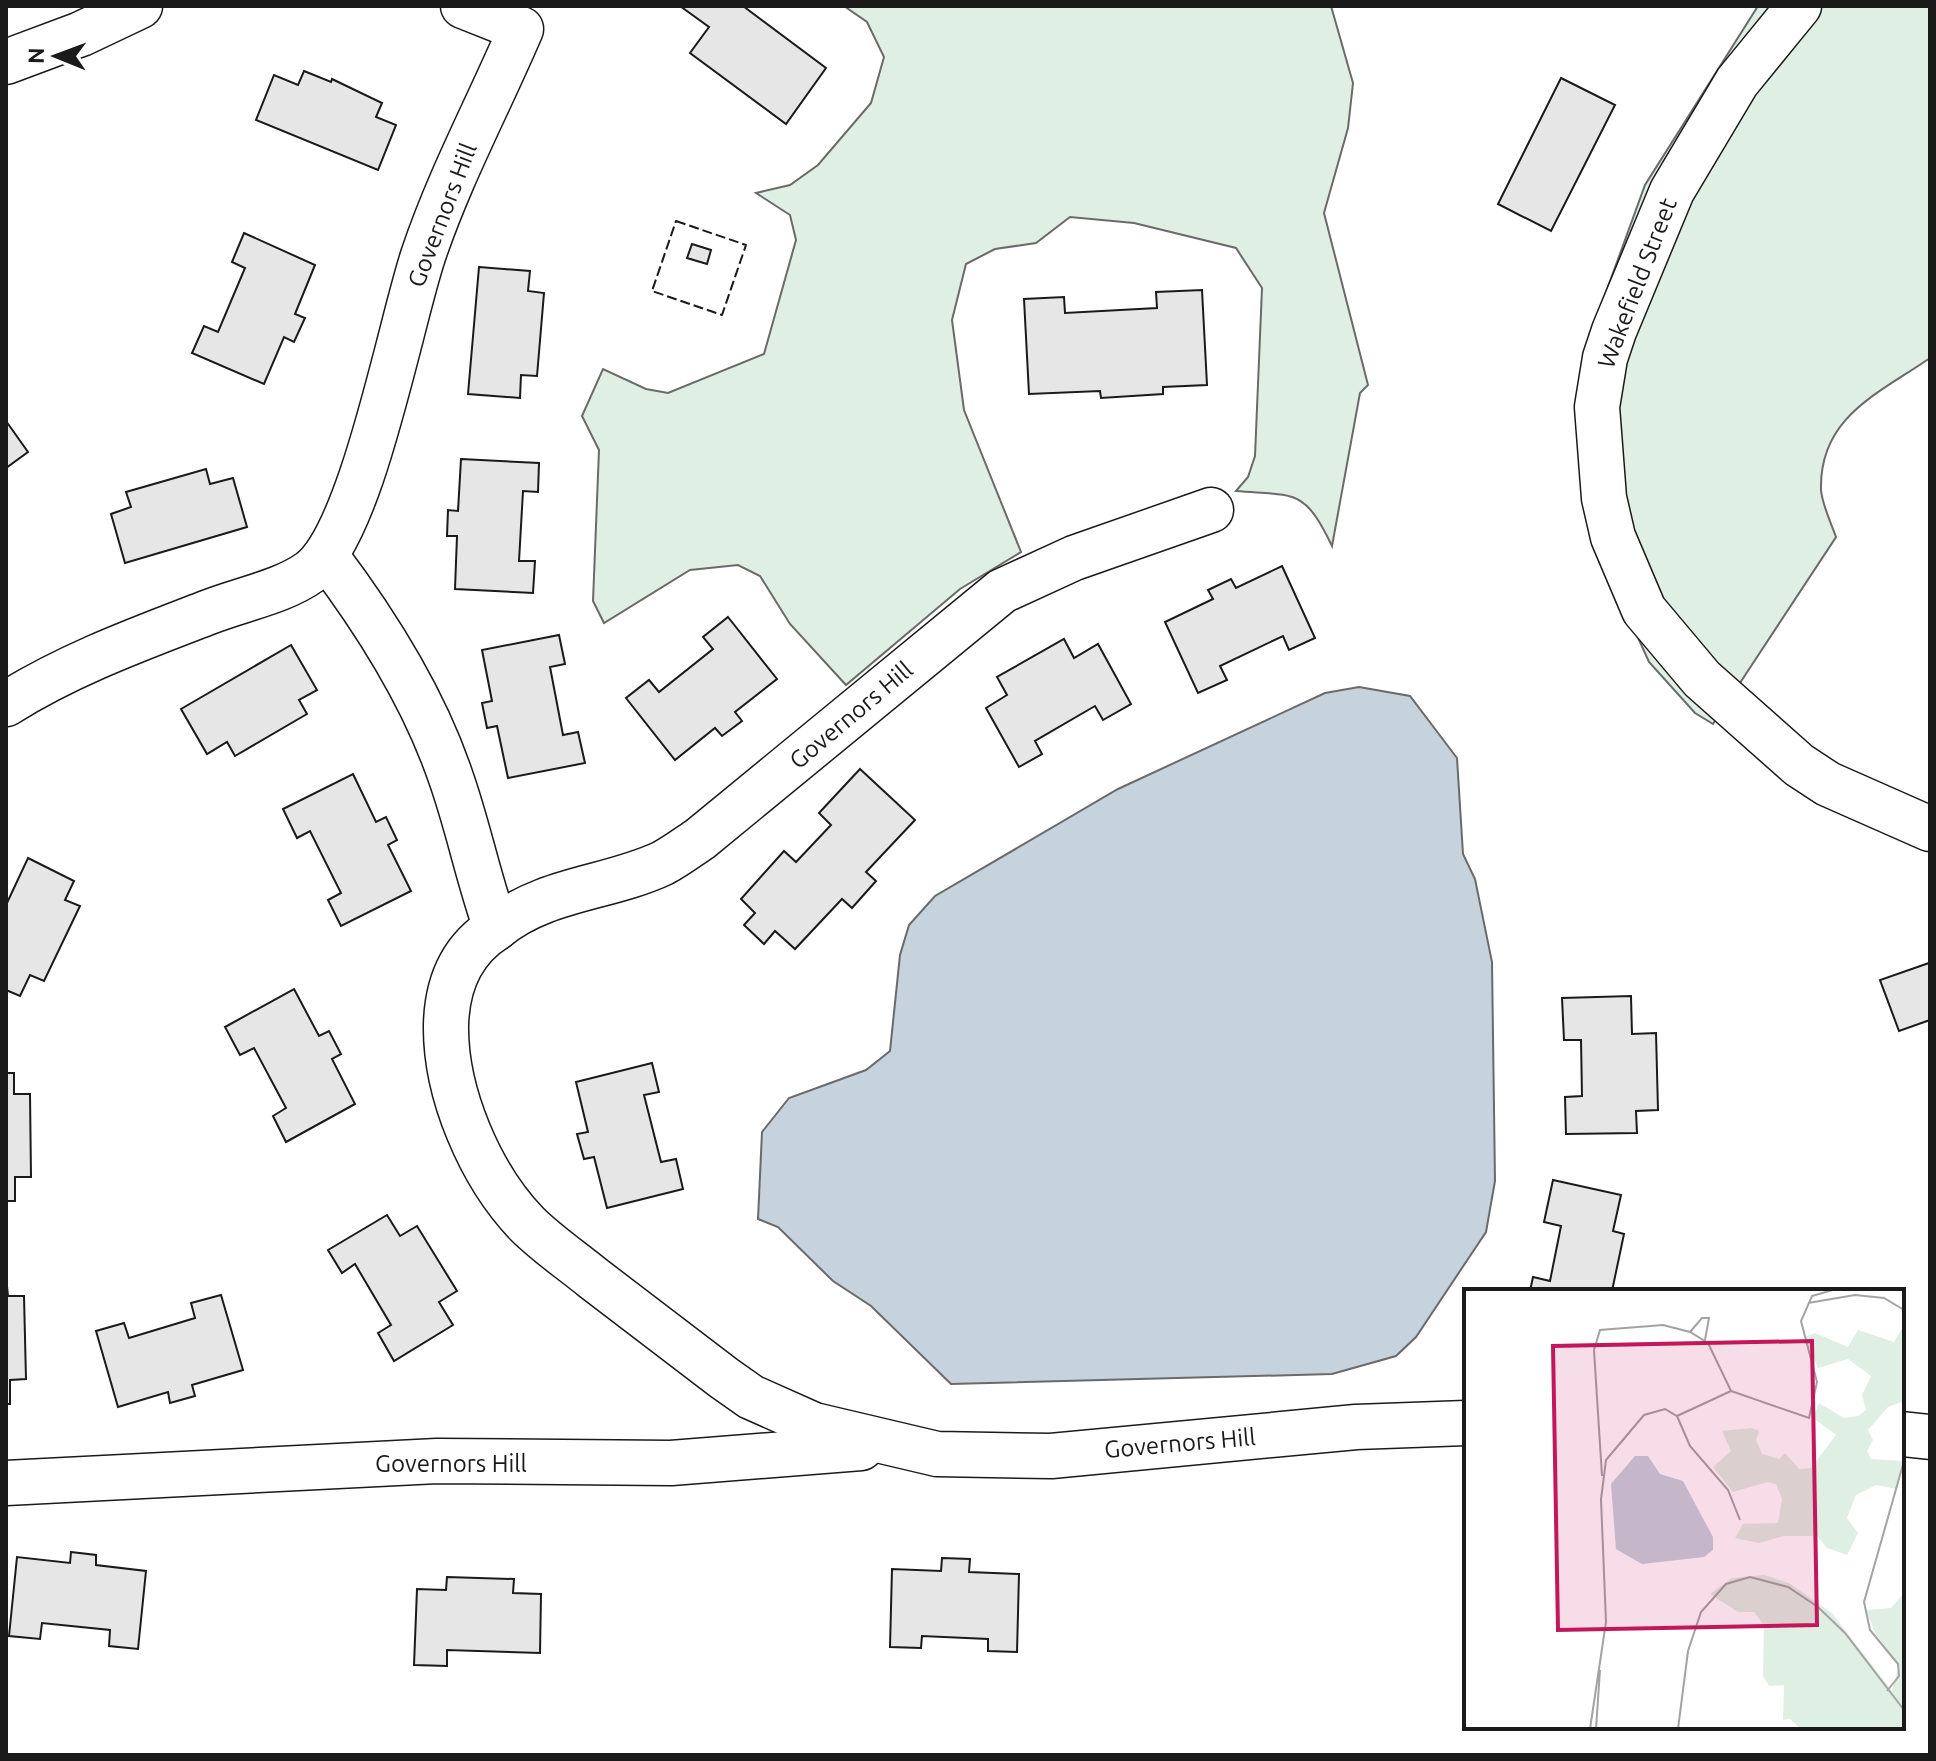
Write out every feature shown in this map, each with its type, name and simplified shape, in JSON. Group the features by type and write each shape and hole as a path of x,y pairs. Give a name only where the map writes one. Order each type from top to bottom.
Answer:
{"street":[{"path":"6,62 81,34 140,6"},
{"name":"Governors Hill","path":"6,704 51,677 126,643 297,580 326,556 348,511 369,450 424,254 521,29 463,6"},
{"name":"Wakefield Street","path":"1799,6 1737,82 1672,191 1614,331 1605,358 1597,407 1604,498 1618,551 1644,610 1702,679 1799,765 1877,808 1930,829"},
{"name":"Governors Hill","path":"1211,510 1074,558 1002,591 700,839 663,863 556,895 514,913 469,951 451,984 447,1058 464,1117 500,1190 527,1223 751,1397 814,1425 937,1454 1051,1456 1356,1427 1464,1423"},
{"path":"326,556 382,637 433,735 450,774 475,869 496,928"},
{"path":"1904,1434 1930,1437"},
{"name":"Governors Hill","path":"6,1483 437,1461 671,1463 895,1445"}],"green space":[{"path":"844,6 1331,6 1353,83 1348,128 1324,213 1368,385 1360,393 1332,546 1305,504 1285,495 1236,491 1248,477 1255,456 1262,288 1236,248 1134,223 1070,217 1036,243 995,249 966,264 952,320 964,410 1021,552 960,589 846,685 790,624 760,576 738,565 690,570 604,623 593,601 599,450 582,416 603,369 646,389 668,393 764,354 796,240 790,215 756,193 790,185 818,165 871,103 884,57 867,22"},
{"path":"1758,6 1930,6 1930,358 1855,410 1830,444 1823,465 1821,490 1836,537 1713,724 1695,713 1649,662 1607,569 1597,317 1645,185"}],"shaded area":[{"path":"1359,687 1410,696 1457,758 1463,854 1475,879 1492,962 1495,1181 1486,1232 1416,1337 1396,1356 1332,1374 951,1384 871,1306 833,1281 778,1227 758,1219 762,1132 789,1098 866,1070 890,1051 900,955 909,925 935,896 1118,789 1325,693"}],"building":[{"path":"680,6 743,6 826,68 786,124 690,53 709,27"},
{"path":"304,71 331,82 332,79 382,103 376,117 396,125 378,170 256,120 274,75 298,85"},
{"path":"1561,78 1615,105 1551,231 1498,204"},
{"path":"244,233 315,265 295,314 305,318 294,342 284,337 264,384 192,353 204,326 218,332 245,268 232,262"},
{"path":"692,244 711,250 707,264 687,258"},
{"path":"479,267 530,271 528,291 544,293 537,376 521,375 520,398 468,394"},
{"path":"1202,290 1207,385 1163,387 1163,394 1101,398 1100,391 1029,394 1024,299 1064,297 1065,313 1157,308 1156,292"},
{"path":"6,421 28,452 6,468"},
{"path":"461,459 539,463 538,492 523,491 519,561 535,561 533,593 455,589 457,536 447,536 448,510 458,511"},
{"path":"206,469 210,484 233,478 247,527 125,563 111,514 131,507 126,492"},
{"path":"1282,566 1315,638 1289,650 1283,636 1220,666 1227,680 1198,693 1165,622 1213,599 1208,590 1231,579 1236,588"},
{"path":"728,617 777,679 735,712 742,721 722,736 715,728 675,760 626,698 649,680 659,692 713,649 703,637"},
{"path":"559,635 565,664 550,667 563,735 578,732 585,763 508,778 497,726 487,728 482,703 492,701 482,650"},
{"path":"1064,639 1074,658 1098,644 1131,704 1103,720 1095,706 1035,741 1042,754 1019,767 986,708 1007,695 997,677"},
{"path":"291,645 317,690 299,700 307,714 235,756 227,742 207,754 181,709"},
{"path":"860,769 915,820 866,872 876,881 852,908 842,899 795,949 775,931 764,944 744,925 755,913 741,899 784,851 796,862 831,825 819,813"},
{"path":"353,774 376,822 386,817 397,840 388,845 411,891 341,926 328,900 341,893 310,831 297,838 283,809"},
{"path":"28,858 74,881 65,900 80,906 44,981 30,975 20,996 6,990 6,905"},
{"path":"1929,963 1930,1020 1899,1031 1880,980"},
{"path":"294,989 319,1036 329,1031 341,1054 332,1059 355,1104 286,1142 273,1116 286,1108 254,1048 240,1055 225,1027"},
{"path":"1631,996 1632,1034 1656,1033 1658,1110 1636,1111 1637,1133 1566,1134 1565,1097 1582,1096 1581,1040 1564,1040 1562,998"},
{"path":"652,1063 659,1092 644,1095 661,1162 676,1159 683,1189 607,1208 594,1157 584,1159 577,1134 588,1132 576,1082"},
{"path":"6,1073 14,1073 14,1094 30,1094 31,1177 15,1177 15,1201 6,1201"},
{"path":"1553,1180 1621,1195 1613,1231 1624,1234 1612,1289 1530,1289 1533,1277 1550,1281 1561,1226 1544,1222"},
{"path":"387,1215 400,1236 417,1226 457,1291 439,1302 453,1325 394,1361 378,1333 391,1325 355,1264 342,1273 328,1250"},
{"path":"6,1276 8,1296 24,1296 26,1379 10,1380 10,1404 6,1404"},
{"path":"221,1295 243,1370 192,1385 195,1396 170,1403 168,1392 118,1407 96,1331 124,1323 129,1338 195,1318 191,1303"},
{"path":"71,1552 96,1555 96,1565 146,1571 138,1649 109,1646 110,1630 42,1623 40,1639 9,1636 17,1557 70,1563"},
{"path":"942,1558 970,1559 969,1572 1019,1574 1017,1652 988,1651 988,1639 922,1636 921,1648 890,1647 892,1569 941,1571"},
{"path":"447,1577 514,1579 513,1593 541,1594 540,1653 447,1650 447,1666 414,1665 417,1589 446,1590"}],"fence":[{"path":"676,221 746,245 722,315 652,291 676,221"}]}
